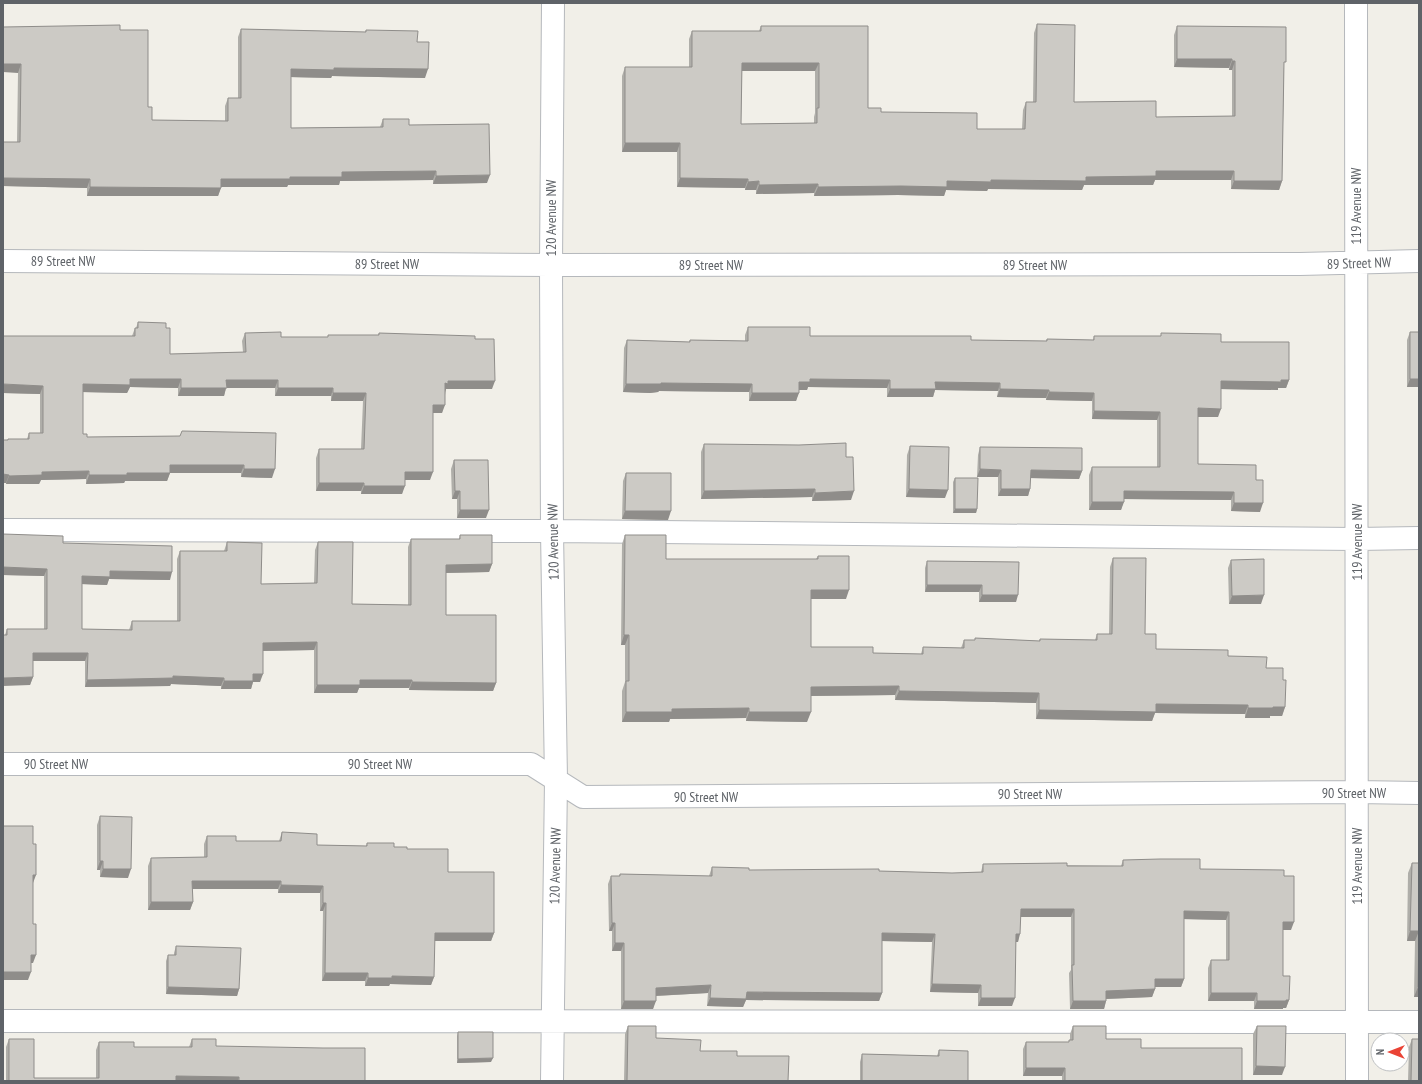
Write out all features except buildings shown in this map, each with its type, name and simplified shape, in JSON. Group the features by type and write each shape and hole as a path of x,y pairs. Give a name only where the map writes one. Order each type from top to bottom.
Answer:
{"street":[{"name":"120 Avenue NW","path":"552,1081 556,780 552,531 551,265 553,3"},
{"name":"119 Avenue NW","path":"1356,3 1357,1081"},
{"name":"89 Street NW","path":"3,261 551,265 1276,264 1419,261"},
{"path":"3,530 552,531 1357,539 1419,538"},
{"name":"90 Street NW","path":"3,764 531,764 583,797 1357,792 1419,794"},
{"path":"3,1021 1419,1022"}]}
